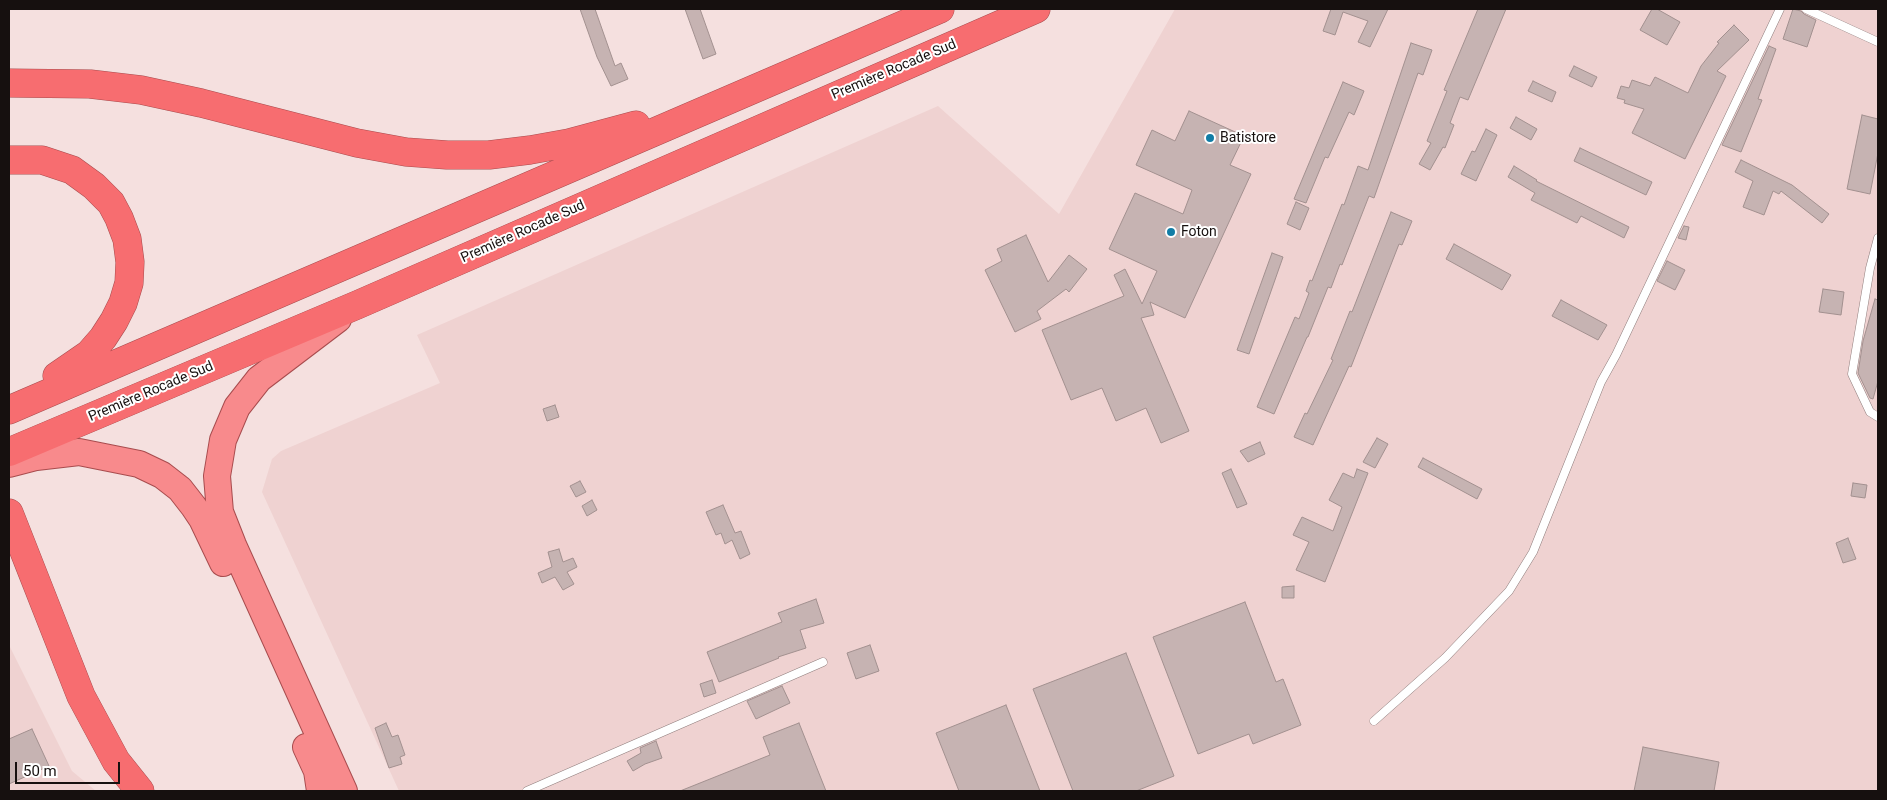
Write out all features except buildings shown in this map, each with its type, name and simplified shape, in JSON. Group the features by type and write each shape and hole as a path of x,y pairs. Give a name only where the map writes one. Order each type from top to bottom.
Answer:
{"highway":[{"path":"12,408 940,9"},
{"name":"Première Rocade Sud","path":"9,452 357,305 1036,9"},
{"path":"9,83 90,84 141,90 201,103 357,143 406,152 447,155 489,155 549,147 725,102"},
{"path":"9,160 42,160 72,170 94,186 111,203 119,218 127,239 130,262 129,283 123,303 103,338 89,354 12,408"},
{"path":"344,791 233,545 220,512 217,476 223,440 237,407 259,378 357,305"},
{"path":"9,464 36,457 79,452 139,464 162,475 180,490 202,519 218,552 317,771 320,791"},
{"path":"9,513 80,696 116,761 140,791"},
{"path":"9,545 74,702 108,766 128,791"}],"lane":[{"path":"1374,721 1445,658 1509,591 1533,552 1601,382 1616,355 1780,9"},
{"path":"1806,9 1878,42"},
{"path":"1878,238 1870,268 1852,374 1870,412 1878,417"},
{"path":"527,791 823,662"}],"shaded area":[{"path":"1175,9 1878,9 1878,791 399,791 262,492 272,459 281,451 440,383 417,335 938,106 1059,214"},
{"path":"9,645 72,771 96,791 9,791"}],"place":[{"name":"Batistore","path":"1210,138"},
{"name":"Foton","path":"1171,232"}]}
